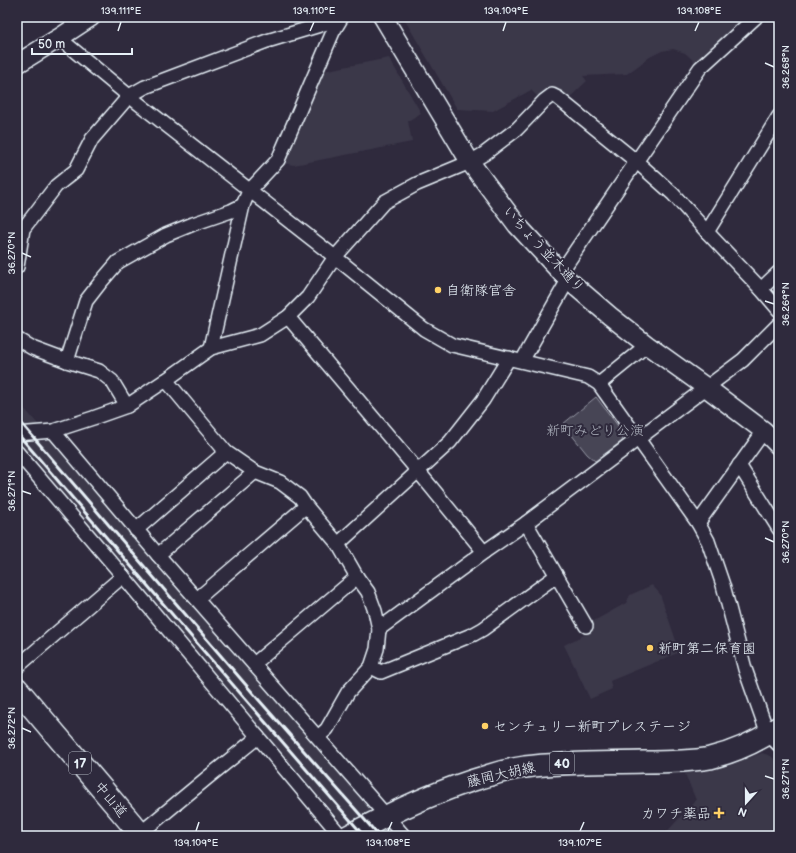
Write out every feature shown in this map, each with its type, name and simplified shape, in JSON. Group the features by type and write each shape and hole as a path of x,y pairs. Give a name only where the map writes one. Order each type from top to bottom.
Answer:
{"highway":[{"name":"中山道","path":"17,689 140,835"}],"main road":[{"name":"藤岡大胡線","path":"348,836 386,815 437,792 465,782 523,767 553,764 690,761 727,753 775,736"}],"street":[{"path":"17,64 90,17"},
{"name":"いちょう並木通り","path":"383,17 470,162 517,225 564,276 610,316 764,431 779,446"},
{"path":"338,544 450,442 515,359 564,276 637,162 700,68 756,17"},
{"path":"17,267 23,229 56,186 76,170 92,139 129,96 145,87 267,41 341,18"},
{"path":"212,348 243,205 249,191 278,160 333,32 341,18"},
{"path":"59,38 129,96 335,257 424,329 452,345 588,377 599,384 698,523 708,541 723,585 745,669 775,736"},
{"path":"17,434 52,430 93,418 126,406 212,348 260,335 288,318 308,296 335,257 384,202 417,184 470,162 484,154 517,129 544,101 552,95 558,98 637,162 673,194 779,310"},
{"path":"707,232 779,116"},
{"path":"67,361 86,301 118,262 166,235 231,211 243,205"},
{"path":"761,289 779,272"},
{"path":"288,318 418,471 484,552"},
{"path":"379,629 526,523 707,388 743,360 779,324"},
{"path":"17,339 32,348 100,371 112,381 126,406"},
{"path":"599,384 647,345"},
{"path":"166,380 226,452 255,472 280,482 300,497 338,544 357,577 368,592 375,611 379,629 377,649 371,667 348,692 327,729 318,737"},
{"path":"52,430 136,530 404,836"},
{"path":"698,523 764,431"},
{"path":"17,452 341,836"},
{"path":"136,530 226,452"},
{"path":"739,465 779,529"},
{"path":"158,555 255,472"},
{"path":"197,599 306,506"},
{"path":"526,523 586,626"},
{"path":"17,668 123,576"},
{"path":"371,667 381,672 474,634 556,576"},
{"path":"254,664 357,577"},
{"path":"140,835 258,737"}],"shaded area":[{"path":"403,17 748,17 699,66 685,53 673,49 662,51 650,57 627,74 583,76 587,81 567,100 551,88 539,98 531,90 493,111 457,109"},
{"path":"389,58 421,113 408,121 412,142 294,165 280,163 318,72"},
{"path":"17,400 396,836 353,836 17,442"},
{"path":"652,585 660,594 680,652 610,681 612,689 590,699 564,645 586,634 583,627 626,603 630,595"},
{"path":"762,753 771,756 779,764 779,836 663,836 696,800 685,774 728,766"}],"green space":[{"name":"新町みどり公演","path":"596,397 624,434 622,441 595,461 587,454 563,424"}],"railway":[{"path":"17,418 258,699 379,836"},
{"path":"17,433 364,836"}],"place":[{"name":"自衛隊官舎","path":"438,290"},
{"name":"新町第二保育園","path":"650,648"},
{"name":"センチュリー新町プレステージ","path":"485,726"},
{"name":"カワチ薬品","path":"719,813"}]}
